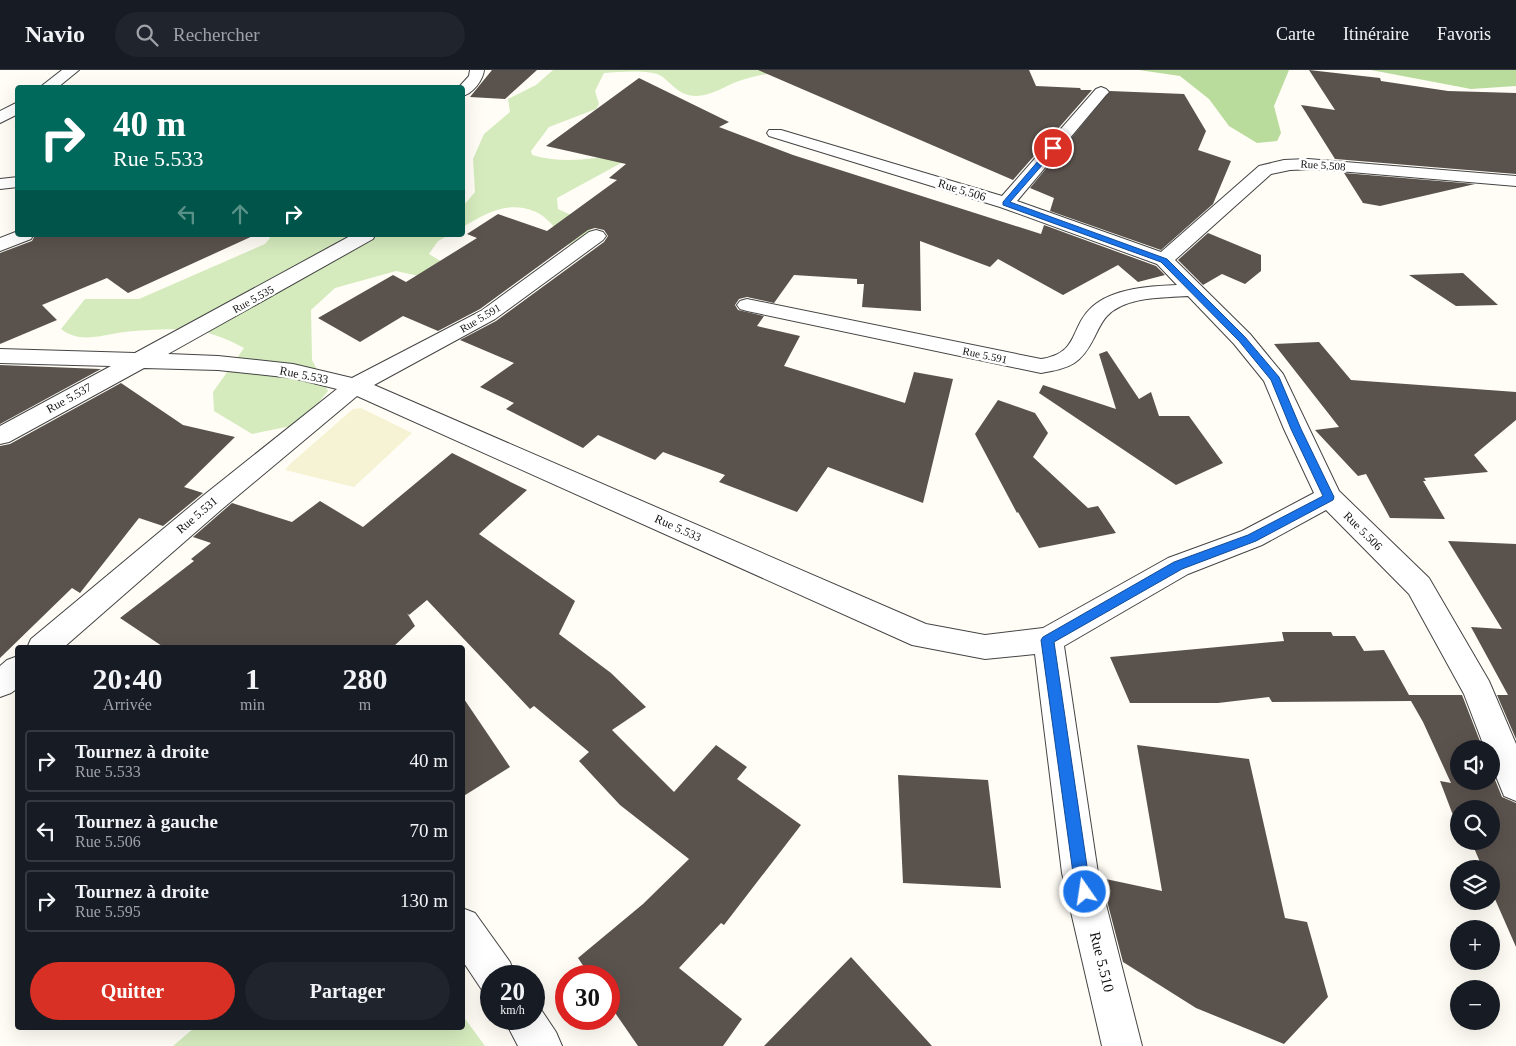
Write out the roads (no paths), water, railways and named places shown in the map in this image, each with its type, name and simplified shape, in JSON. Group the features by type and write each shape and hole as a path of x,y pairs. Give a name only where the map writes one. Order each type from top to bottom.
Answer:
{"street":[{"path":"50,85 72,70"},
{"path":"465,89 476,76 477,70"},
{"path":"1006,203 1101,92"},
{"path":"0,118 15,109"},
{"name":"Rue 5.506","path":"775,133 1006,203 1164,260 1242,339 1275,379 1296,429 1329,497 1420,586 1478,690 1516,785"},
{"name":"Rue 5.508","path":"1164,260 1266,170 1279,165 1295,163 1516,181"},
{"path":"0,184 15,182"},
{"name":"Rue 5.591","path":"355,386 488,315 596,236"},
{"path":"0,245 19,237"},
{"name":"Rue 5.535","path":"138,360 266,292 362,237"},
{"name":"Rue 5.591","path":"747,305 1041,366 1067,361 1078,350 1100,311 1113,303 1134,296 1195,290"},
{"name":"Rue 5.533","path":"0,356 218,363 293,371 355,386 922,636 985,647 1048,640 1178,566 1252,538 1329,497"},
{"name":"Rue 5.537","path":"0,436 138,360"},
{"name":"Rue 5.531","path":"46,645 213,502 355,386"},
{"name":"Rue 5.510","path":"1048,640 1080,873 1122,1046"},
{"path":"0,684 15,672"},
{"path":"465,930 489,965"},
{"path":"531,1030 542,1046"}]}
